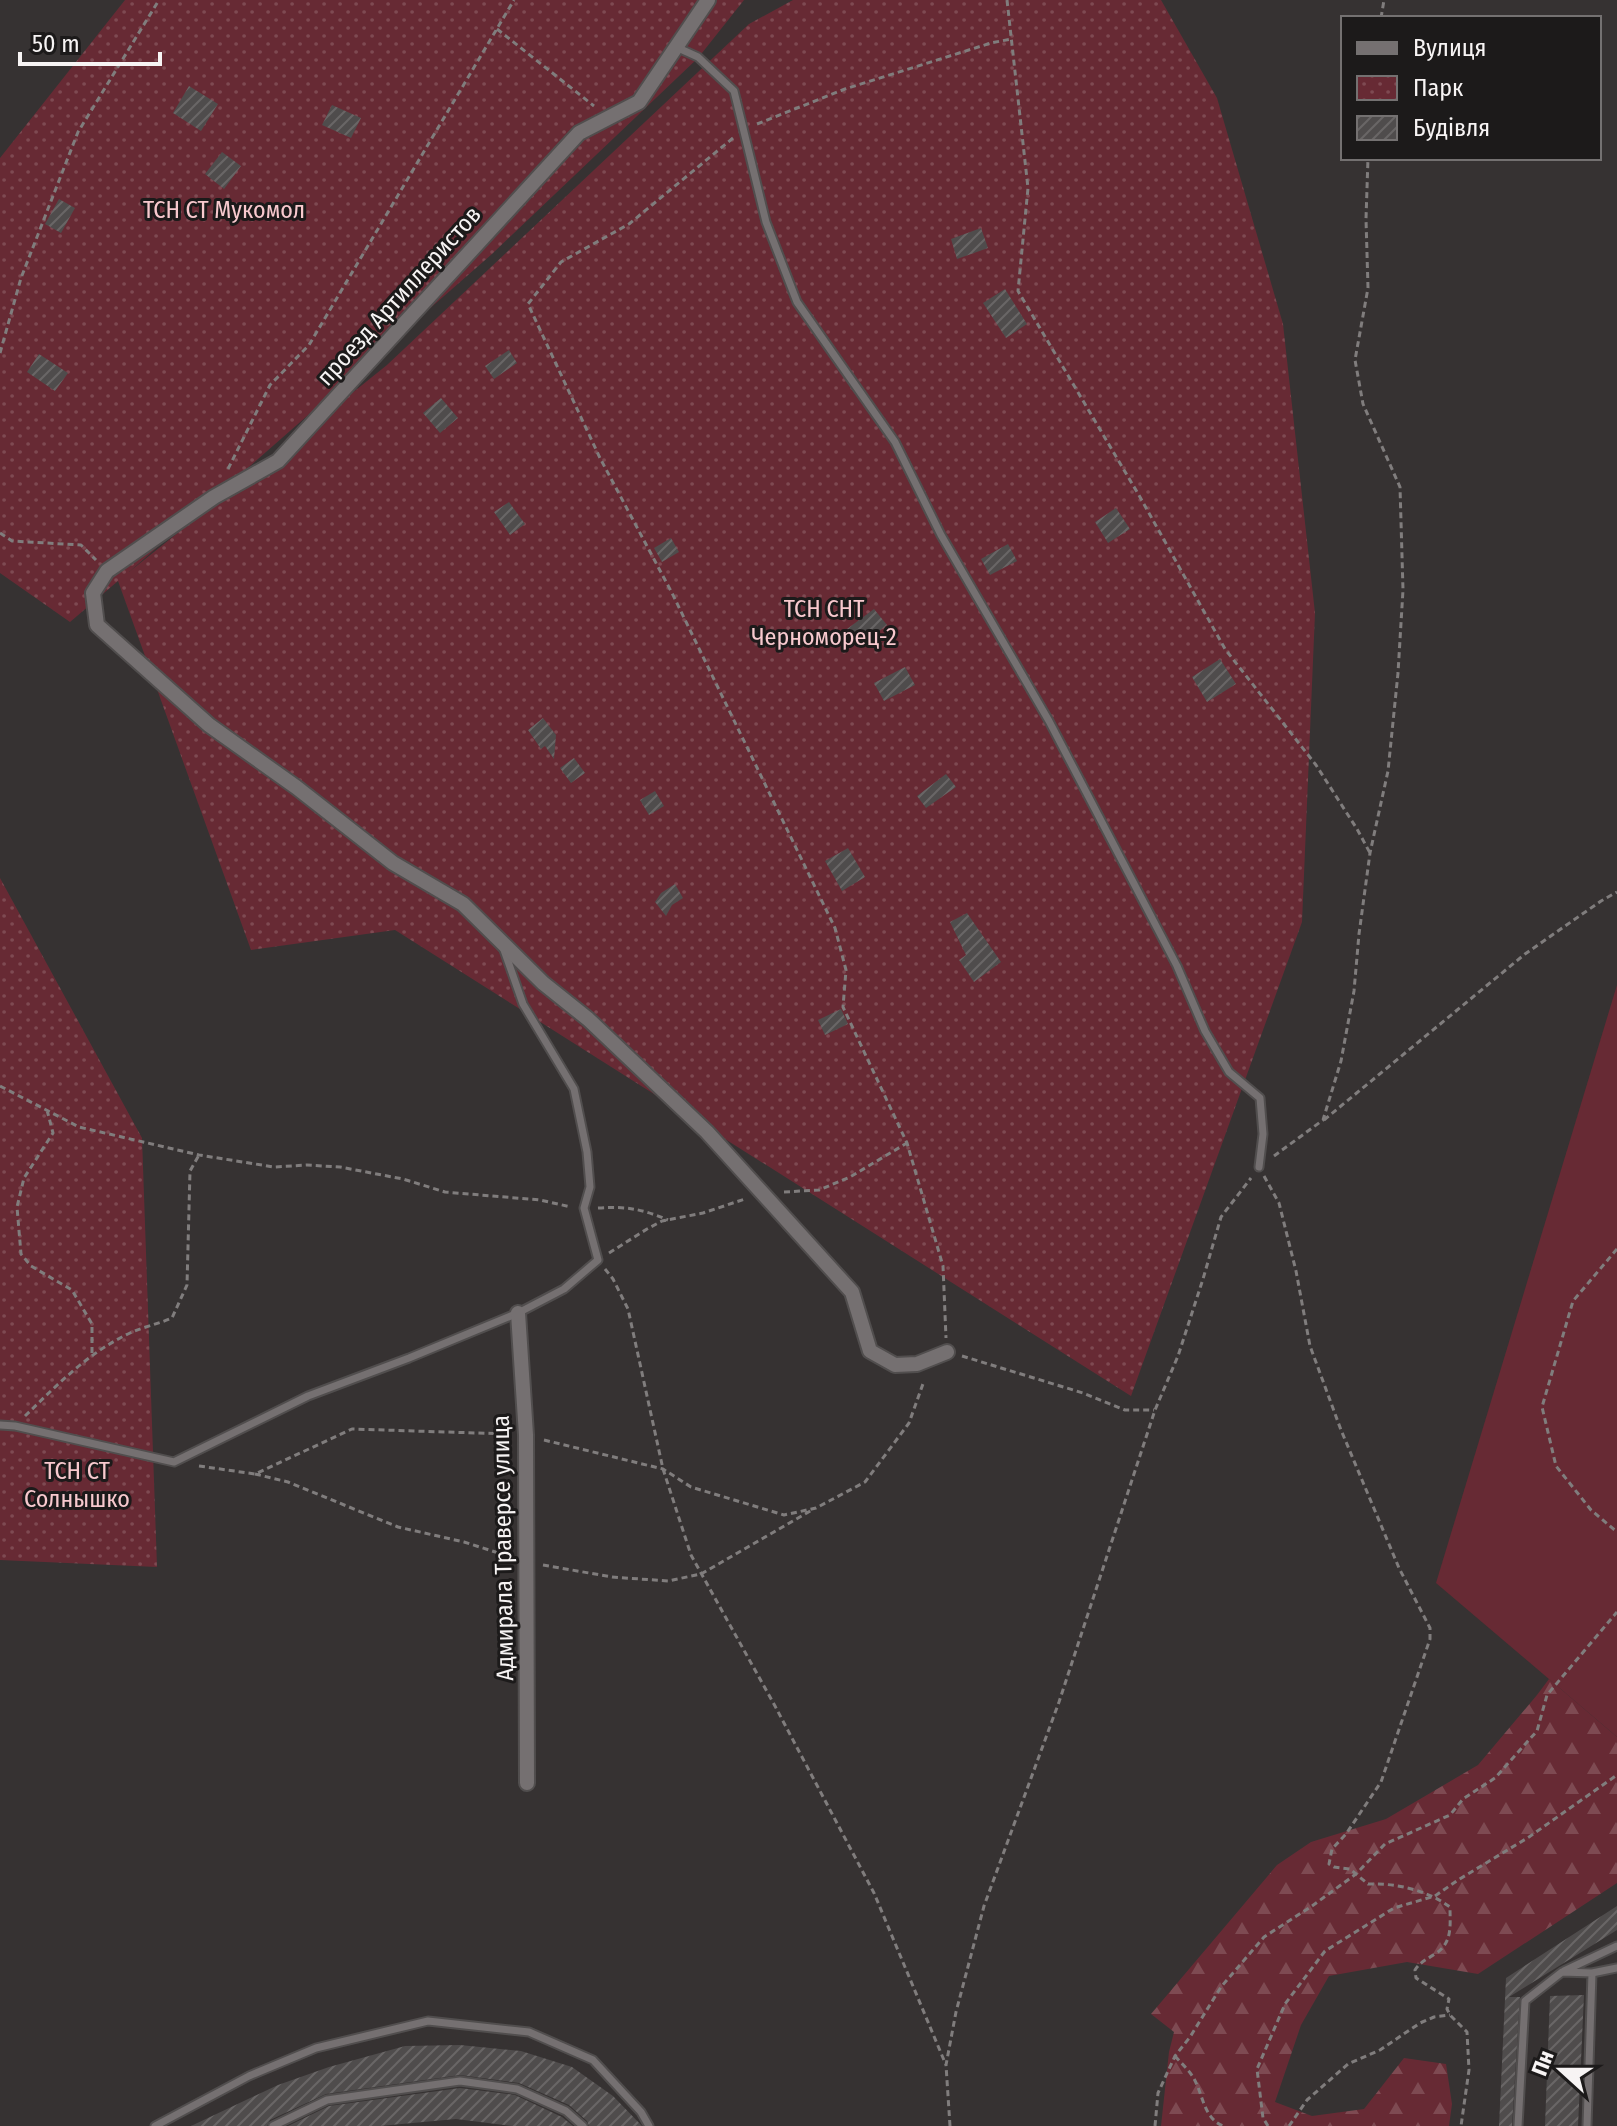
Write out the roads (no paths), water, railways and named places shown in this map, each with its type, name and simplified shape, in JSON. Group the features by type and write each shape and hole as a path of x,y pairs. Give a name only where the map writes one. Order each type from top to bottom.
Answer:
{"street":[{"name":"проезд Артиллеристов","path":"501,940 463,904 393,863 296,787 209,725 97,625 93,593 107,571 214,497 278,461 579,133 639,102 708,0"},
{"path":"501,940 543,983 588,1019 707,1132 852,1292 870,1351 895,1365 917,1364 947,1352"},
{"name":"Адмирала Траверсе улица","path":"518,1313 526,1435 527,1783"}],"lane":[{"path":"676,47 698,57 734,91 766,222 797,302 895,442 941,535 1049,721 1177,966 1205,1031 1229,1072 1260,1098 1263,1134 1259,1167"},
{"path":"0,1425 174,1462 308,1396 518,1313 564,1289 598,1260 585,1210 590,1187 587,1152 574,1089 523,1004 501,940"},
{"path":"1518,2126 1525,2001 1562,1972 1617,1946"},
{"path":"1562,1972 1592,1973 1617,1968"},
{"path":"1587,2126 1592,1973"},
{"path":"155,2126 249,2076 316,2048 428,2021 529,2032 593,2060 641,2112 649,2126"},
{"path":"273,2126 327,2100 460,2081 517,2089 566,2111 583,2126"}],"park label":[{"name":"ТСН СТ Мукомол","path":"224,210"},
{"name":"ТСН СНТ Черноморец-2","path":"824,623"},
{"name":"ТСН СТ Солнышко","path":"77,1485"}]}
